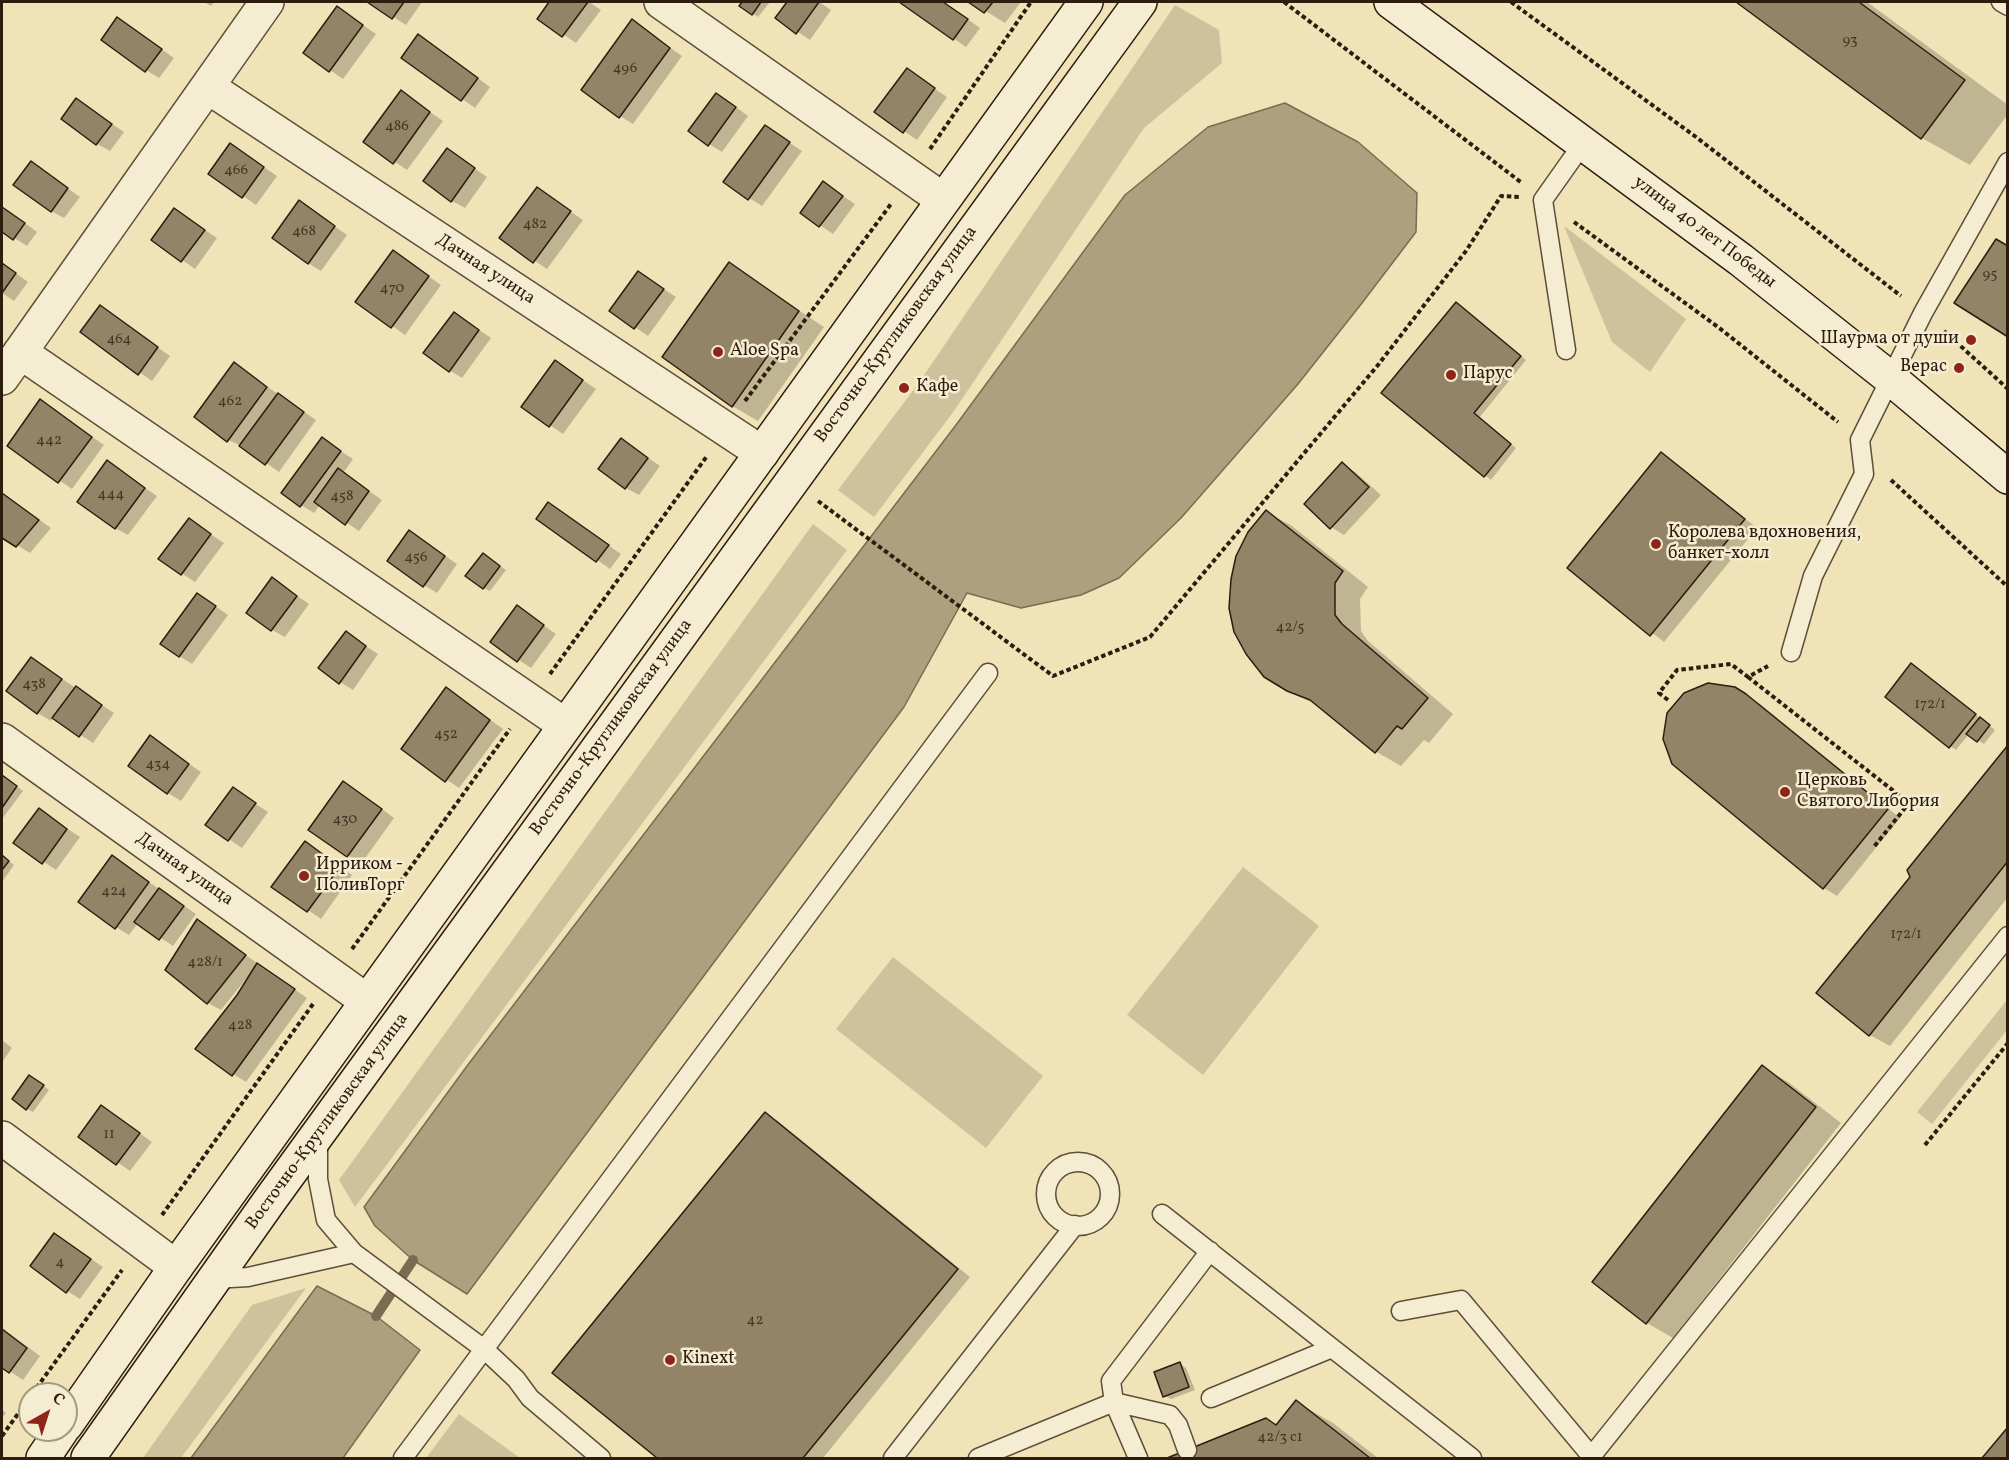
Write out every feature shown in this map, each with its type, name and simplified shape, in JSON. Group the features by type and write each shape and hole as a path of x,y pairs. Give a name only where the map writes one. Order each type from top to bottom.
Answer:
{"street":[{"path":"2,378 267,2"},
{"path":"661,2 942,199"},
{"path":"78,1408 176,1267 942,199 1086,2"},
{"name":"Восточно-Кругликовская улица","path":"88,1458 214,1279 318,1138 754,530 1140,2"},
{"name":"улица 40 лет Победы","path":"1391,2 1584,142 1741,260 1890,378 2007,477"},
{"name":"Дачная улица","path":"208,87 762,453"},
{"path":"20,352 565,725"},
{"name":"Дачная улица","path":"2,740 367,1001"},
{"path":"2,1138 176,1267"},
{"path":"42,1458 53,1442"}],"lane":[{"path":"2001,2 2007,6"},
{"path":"1566,350 1543,200 1584,142"},
{"path":"1791,652 1813,576 1864,474 1860,440 1923,313 2007,162"},
{"path":"403,1458 988,673"},
{"path":"1401,1311 1461,1300 1591,1458 2007,936"},
{"path":"318,1138 318,1179 326,1220 354,1252 484,1349 516,1379 530,1398 601,1458"},
{"path":"1162,1214 1472,1458"},
{"path":"893,1458 1075,1225"},
{"path":"1138,1458 1114,1402 1111,1381 1210,1251"},
{"path":"214,1279 248,1277 354,1252"},
{"path":"1211,1398 1332,1348"},
{"path":"978,1458 1114,1402 1170,1414 1178,1425 1187,1450"}],"path":[{"path":"40,1382 726,429 911,177 1031,2"},
{"path":"1284,2 1543,200 1718,327"},
{"path":"1511,2 1696,137 1923,313 2007,389"},
{"path":"810,495 1053,676 1150,637 1378,365 1466,251 1501,196 1543,200"},
{"path":"1748,677 1791,652"},
{"path":"1668,700 1659,693 1677,670 1731,664 1909,803 1873,849"},
{"path":"1925,1145 2007,1043"},
{"path":"2,1436 18,1413"}],"shaded area":[{"path":"1175,5 1219,30 1222,63 1144,128 954,411 874,517 838,490 918,384"},
{"path":"1285,103 1358,142 1417,193 1416,232 1298,384 1181,518 1119,578 1081,595 1021,608 967,593 904,707 467,1294 413,1260 375,1226 364,1207 467,1066 956,425 1125,195 1208,127"},
{"path":"1564,226 1686,319 1650,372 1612,342"},
{"path":"813,524 847,550 355,1207 339,1180"},
{"path":"1243,867 1319,926 1203,1075 1127,1015"},
{"path":"893,957 1043,1076 986,1148 836,1029"},
{"path":"2007,1000 2007,1030 1932,1124 1917,1112"},
{"path":"317,1286 376,1316 420,1350 343,1458 191,1458"},
{"path":"306,1288 181,1458 143,1458 252,1305"},
{"path":"459,1414 520,1458 426,1458"}],"building":[{"path":"367,2 404,2 392,19"},
{"path":"549,2 588,2 562,37 537,19"},
{"path":"742,2 761,2 752,15 739,6"},
{"path":"787,2 819,2 796,34 775,18"},
{"path":"899,2 943,2 968,19 953,40"},
{"path":"968,2 993,2 984,13"},
{"path":"1736,2 1859,2 1965,80 1921,139"},
{"path":"337,6 363,25 329,72 303,53"},
{"path":"117,17 162,49 145,72 101,40"},
{"path":"632,19 670,48 619,118 581,90"},
{"path":"418,34 478,78 461,101 401,58"},
{"path":"907,68 935,88 903,133 874,112"},
{"path":"401,90 430,112 393,164 363,142"},
{"path":"716,93 736,107 708,146 688,131"},
{"path":"76,98 112,124 96,145 61,119"},
{"path":"765,125 790,142 748,200 723,182"},
{"path":"230,143 264,167 242,198 208,174"},
{"path":"447,148 475,168 451,202 423,181"},
{"path":"31,161 68,188 51,212 13,185"},
{"path":"823,181 843,196 819,227 800,213"},
{"path":"537,187 571,211 533,263 499,238"},
{"path":"299,200 335,226 308,264 272,238"},
{"path":"2,207 25,223 13,240 2,232"},
{"path":"174,208 205,230 181,262 151,240"},
{"path":"1996,239 2008,246 2008,337 1954,303"},
{"path":"393,250 429,276 391,328 355,302"},
{"path":"729,262 799,311 732,407 662,357"},
{"path":"2,263 16,273 2,293"},
{"path":"638,271 664,289 634,329 609,311"},
{"name":"Парус","path":"1456,302 1521,356 1474,413 1511,444 1484,477 1381,393"},
{"path":"100,305 158,347 138,375 80,332"},
{"path":"454,312 479,330 449,372 423,353"},
{"path":"555,360 583,380 549,427 521,407"},
{"path":"234,362 267,387 227,442 194,417"},
{"path":"278,393 304,412 265,465 239,446"},
{"path":"40,399 92,437 58,483 7,446"},
{"path":"322,437 341,451 300,507 281,493"},
{"path":"621,438 648,458 625,489 598,469"},
{"name":"Королева вдохновения, банкет-холл","path":"1661,452 1745,519 1650,636 1567,568"},
{"path":"107,460 145,488 115,529 77,502"},
{"path":"1342,462 1369,487 1330,529 1304,504"},
{"path":"338,468 369,491 345,525 314,502"},
{"path":"2,493 39,520 16,547 2,538"},
{"path":"548,502 609,545 596,562 536,519"},
{"path":"1266,510 1343,571 1335,583 1335,615 1342,624 1428,698 1402,729 1397,726 1375,753 1310,700 1287,691 1264,677 1246,654 1234,632 1229,608 1231,579 1236,556 1248,532"},
{"path":"189,518 211,534 181,575 158,559"},
{"path":"409,530 445,556 423,587 387,561"},
{"path":"483,553 500,566 483,589 465,576"},
{"path":"272,577 297,596 271,631 246,613"},
{"path":"197,593 216,606 179,657 160,644"},
{"path":"517,605 544,625 517,662 490,642"},
{"path":"346,631 366,646 339,684 318,668"},
{"path":"31,657 62,679 37,714 6,691"},
{"path":"1911,663 1976,714 1949,748 1885,697"},
{"name":"Церковь Святого Либория","path":"1708,683 1735,687 1746,694 1888,809 1823,889 1672,764 1663,739 1667,713 1684,693"},
{"path":"76,686 102,705 79,737 52,718"},
{"path":"446,687 490,720 445,782 401,749"},
{"path":"1980,717 1990,725 1977,742 1966,734"},
{"path":"150,735 189,764 167,794 128,766"},
{"path":"2008,745 2008,861 1869,1036 1816,993 1910,877 1907,870"},
{"path":"2,775 17,786 2,808"},
{"path":"343,781 382,809 347,857 308,830"},
{"path":"233,787 256,803 228,841 205,825"},
{"path":"39,808 67,829 42,864 13,843"},
{"path":"305,841 340,867 307,912 271,887"},
{"path":"2,855 9,861 2,870"},
{"path":"112,855 149,882 115,929 78,902"},
{"path":"159,888 184,906 159,940 134,922"},
{"path":"197,919 246,955 207,1004 165,970"},
{"path":"257,963 295,989 232,1076 195,1049 237,995"},
{"path":"1762,1065 1816,1107 1646,1324 1592,1282"},
{"path":"29,1075 44,1085 26,1110 12,1099"},
{"path":"101,1105 140,1133 116,1165 78,1137"},
{"path":"765,1112 958,1269 803,1458 657,1458 552,1373"},
{"path":"54,1233 91,1259 66,1293 30,1266"},
{"path":"2,1329 27,1348 9,1373 2,1368"},
{"path":"1180,1362 1189,1387 1163,1397 1154,1372"},
{"path":"1296,1400 1370,1458 1167,1458 1266,1418 1276,1425"},
{"path":"2008,1427 2008,1458 1982,1458"}],"waterway":[{"path":"376,1316 413,1260"}],"place":[{"name":"Шаурма от души","path":"1971,340"},
{"name":"Aloe Spa","path":"718,352"},
{"name":"Верас","path":"1959,368"},
{"name":"Парус","path":"1451,375"},
{"name":"Кафе","path":"904,388"},
{"name":"Королева вдохновения, банкет-холл","path":"1656,544"},
{"name":"Церковь Святого Либория","path":"1785,792"},
{"name":"Ирриком - ПоливТорг","path":"304,876"},
{"name":"Kinext","path":"670,1360"}]}
